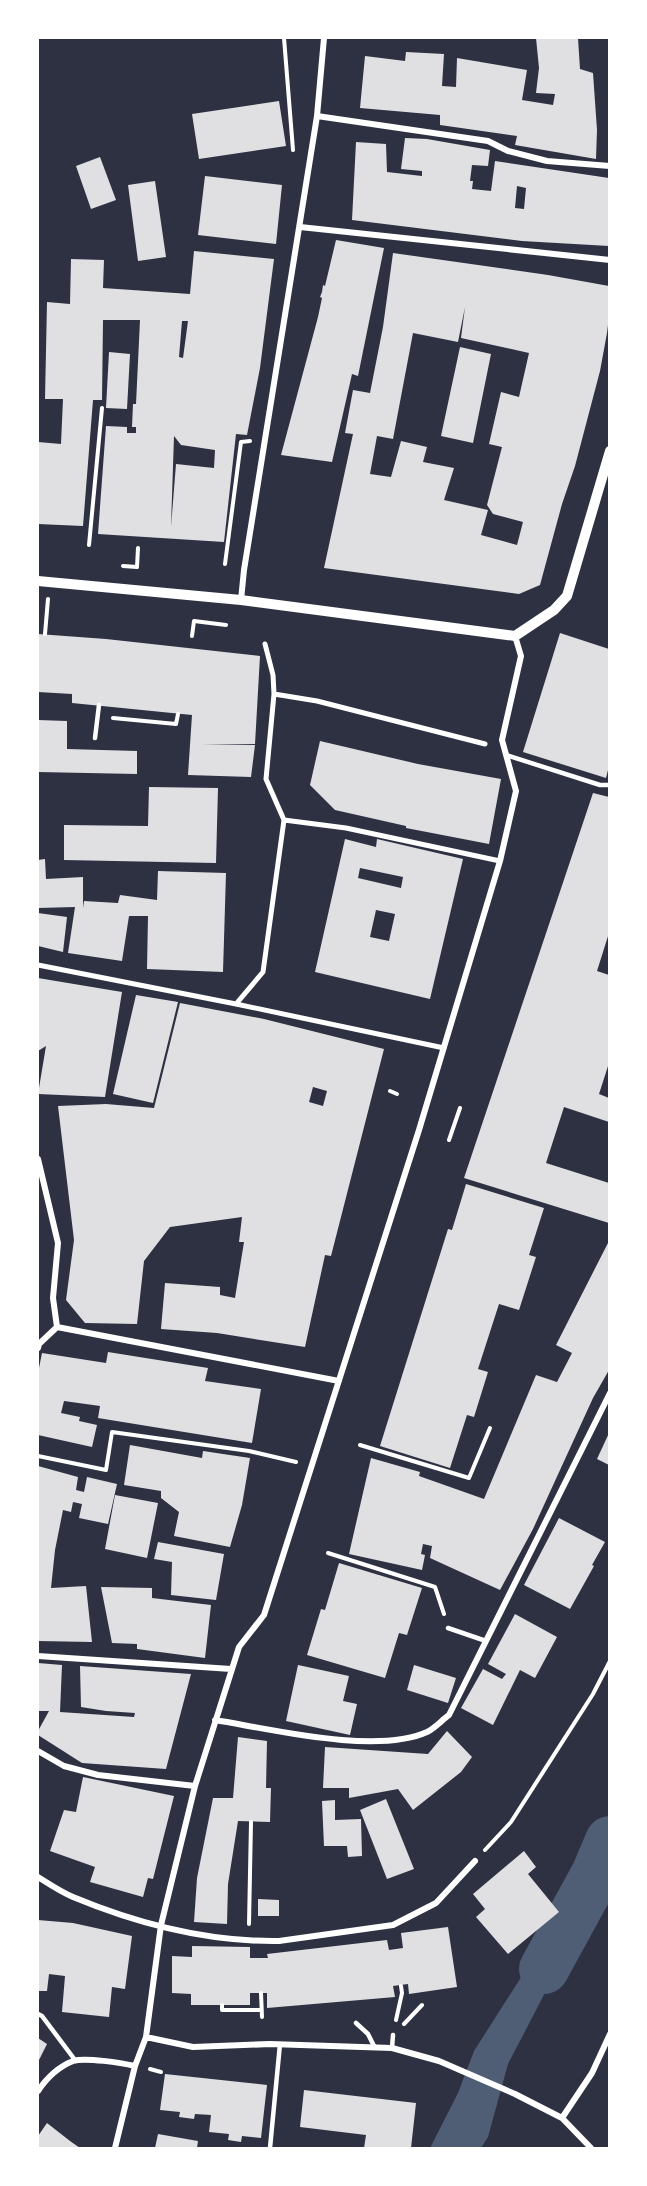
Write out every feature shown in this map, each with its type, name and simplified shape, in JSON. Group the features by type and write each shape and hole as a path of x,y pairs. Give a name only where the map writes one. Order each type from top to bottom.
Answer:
{"street":[{"path":"241,600 317,116 324,38"},
{"path":"317,116 488,141 508,150 547,161 609,166"},
{"path":"300,227 609,260"},
{"path":"38,581 270,603 515,636 554,610 567,596 609,451"},
{"path":"115,2148 135,2066 146,2037 161,1925 195,1786 239,1647 264,1615 444,1048 500,861 516,791 502,740 521,656 515,636"},
{"path":"236,1004 262,972 284,820 267,779 274,694 273,675 265,644"},
{"path":"274,694 317,701 485,744"},
{"path":"284,820 346,828 500,861"},
{"path":"38,965 444,1048"},
{"path":"38,1159 58,1243 53,1298 57,1327"},
{"path":"57,1327 339,1382"},
{"path":"38,1348 39,1344 57,1327"},
{"path":"215,1720 351,1741 405,1739 429,1731 449,1715 609,1393"},
{"path":"38,1656 231,1669"},
{"path":"38,1751 64,1766 98,1775 195,1786"},
{"path":"38,1877 71,1897 180,1931 249,1940 279,1941 393,1925 436,1903 475,1861"},
{"path":"562,2118 592,2073 609,2034"},
{"path":"146,2037 193,2047 280,2044 392,2048 439,2061 515,2094 562,2118 591,2148"},
{"path":"38,2091 47,2078 75,2060 135,2066"}],"lane":[{"path":"95,738 99,705"},
{"path":"506,754 600,785 609,785"},
{"path":"448,1628 486,1641"},
{"path":"38,2014 42,2016 75,2060"},
{"path":"356,2023 368,2034 374,2046"},
{"path":"392,2048 393,2035"},
{"path":"270,2148 280,2044"}],"path":[{"path":"88,545 102,408"},
{"path":"123,566 137,567 138,548"},
{"path":"45,634 49,582"},
{"path":"192,636 194,621 226,625"},
{"path":"98,717 176,724 178,714"},
{"path":"390,1091 397,1094"},
{"path":"449,1140 460,1108"},
{"path":"360,1445 469,1478 490,1428"},
{"path":"38,1456 106,1470 112,1432 249,1452 312,1465"},
{"path":"328,1553 435,1587 448,1628"},
{"path":"475,1861 511,1822 593,1694 609,1661"},
{"path":"249,1940 251,1822"},
{"path":"393,2035 402,1993 401,1986"},
{"path":"261,1993 262,2017"},
{"path":"222,2005 222,2010 261,2010"},
{"path":"393,2035 423,2006"}],"water":[{"path":"569,1902 585,1916 508,2064 488,2137 481,2148 430,2148 458,2093 474,2051"}],"building":[{"path":"536,38 578,38 580,69 593,73 597,130 596,159 515,145 517,136 440,125 440,115 360,108 365,56 405,61 406,52 444,54 442,86 456,87 457,58 527,70 522,100 553,105 555,94 536,93 539,68"},
{"path":"279,101 286,146 199,159 192,114"},
{"path":"405,138 427,139 490,150 488,166 472,165 470,181 473,181 472,189 491,191 495,161 609,178 609,246 522,241 352,220 356,142 386,144 387,172 422,176 422,171 401,169","holes":["517,186 526,188 524,209 515,208"]},
{"path":"100,157 116,200 91,209 76,166"},
{"path":"205,176 282,185 276,244 198,235"},
{"path":"155,181 166,257 138,261 128,185"},
{"path":"336,240 384,248 358,376 352,374 332,462 281,455"},
{"path":"194,251 274,259 260,368 247,435 236,434 224,542 98,534 106,426 127,427 127,433 136,433 136,427 132,427 133,404 136,404 140,320 103,320 102,400 93,400 83,526 38,524 38,442 61,444 63,399 45,399 47,302 70,304 71,259 104,260 103,288 190,294","holes":["182,321 188,321 183,358 179,357","174,436 181,445 215,450 214,468 176,464 171,527"]},
{"path":"393,253 609,286 609,317 600,371 540,585 519,594 324,568 353,434 345,433 353,390 370,393 383,327","holes":["465,307 461,338 529,353 519,397 501,392 489,444 502,447 487,505 493,514 523,522 517,545 481,535 488,510 444,500 454,468 423,462 427,447 401,441 391,477 370,474 377,436 393,439 413,333 458,342"]},
{"path":"460,347 491,354 473,443 441,436"},
{"path":"109,352 130,354 127,409 106,408"},
{"path":"560,633 609,649 609,766 606,778 523,752"},
{"path":"38,634 260,656 255,744 201,744 255,745 251,777 188,775 192,715 72,703 72,694 38,692"},
{"path":"38,720 67,721 67,749 137,751 137,774 38,772"},
{"path":"320,741 418,764 501,779 489,844 406,828 406,826 335,810 310,785"},
{"path":"149,787 218,788 216,863 64,860 64,825 148,826"},
{"path":"593,793 609,797 609,933 597,971 609,975 609,1063 599,1094 609,1098 609,1122 564,1107 546,1163 609,1183 609,1223 464,1178"},
{"path":"345,839 376,847 377,839 463,859 430,999 315,972","holes":["360,868 403,877 401,888 358,878","376,910 395,914 389,941 370,937"]},
{"path":"45,859 46,879 83,877 83,908 84,901 118,903 120,895 157,900 158,871 226,873 223,972 147,969 148,916 129,916 122,961 68,953 75,907 38,908 38,860"},
{"path":"38,913 67,917 63,952 38,946"},
{"path":"38,978 122,992 105,1097 38,1094 46,1046 38,1051"},
{"path":"136,995 178,1002 153,1103 113,1094"},
{"path":"180,1003 264,1019 384,1049 331,1256 325,1255 305,1347 217,1333 161,1329 165,1283 220,1287 220,1295 235,1298 244,1242 239,1242 242,1217 170,1227 144,1261 137,1324 85,1323 66,1300 74,1240 58,1106 106,1104 154,1108","holes":["313,1087 327,1091 323,1106 309,1102"]},
{"path":"466,1184 544,1208 529,1255 536,1257 519,1310 499,1304 478,1369 488,1372 474,1417 467,1415 450,1468 380,1446 448,1229 452,1230"},
{"path":"609,1241 609,1370 593,1398 533,1529 500,1590 430,1558 432,1546 423,1544 421,1554 425,1555 422,1570 349,1554 371,1458 420,1472 419,1476 484,1499 536,1375 557,1382 572,1353 556,1345"},
{"path":"108,1352 208,1368 205,1381 261,1389 252,1443 98,1418 100,1406 64,1401 61,1413 80,1417 79,1421 97,1425 92,1447 38,1435 38,1373 42,1353 106,1363"},
{"path":"609,1433 609,1465 597,1459"},
{"path":"130,1445 202,1458 203,1451 250,1458 242,1505 230,1547 174,1536 179,1512 161,1498 161,1491 124,1485"},
{"path":"38,1466 78,1477 76,1490 84,1492 87,1477 117,1484 108,1524 79,1518 82,1504 73,1502 71,1512 63,1510 55,1550 51,1588 86,1586 92,1642 38,1641"},
{"path":"115,1495 158,1503 147,1558 105,1549"},
{"path":"559,1518 605,1542 570,1609 524,1585"},
{"path":"158,1542 224,1554 216,1600 171,1595 172,1562 154,1559"},
{"path":"339,1563 422,1588 407,1635 399,1633 385,1678 307,1655 321,1609 325,1610"},
{"path":"101,1587 152,1588 152,1598 211,1605 205,1658 137,1649 137,1644 112,1643"},
{"path":"515,1614 557,1637 535,1678 520,1670 493,1725 461,1708 483,1669 502,1679 506,1674 488,1664"},
{"path":"38,1663 62,1665 60,1712 134,1717 135,1713 81,1707 80,1666 191,1674 166,1769 82,1763 38,1735 49,1711 38,1711"},
{"path":"298,1665 349,1676 343,1701 357,1704 350,1735 286,1721"},
{"path":"414,1665 456,1678 448,1703 407,1690"},
{"path":"447,1731 472,1757 461,1772 413,1810 398,1789 349,1798 349,1788 323,1788 325,1747 428,1754"},
{"path":"238,1737 267,1741 266,1788 271,1788 270,1822 238,1821 228,1884 227,1924 194,1922 197,1878 213,1798 233,1798"},
{"path":"83,1777 174,1796 153,1879 148,1878 143,1897 90,1882 95,1867 50,1851 64,1810 76,1812"},
{"path":"386,1799 414,1869 387,1879 360,1810"},
{"path":"335,1800 335,1820 361,1819 362,1856 348,1857 347,1846 324,1846 322,1801"},
{"path":"524,1851 536,1867 528,1874 559,1912 508,1954 476,1917 485,1909 473,1894"},
{"path":"258,1899 279,1900 279,1916 258,1916"},
{"path":"38,1920 73,1923 132,1936 125,1989 112,1987 109,2017 62,2012 65,1976 49,1974 47,1991 38,1991"},
{"path":"448,1927 457,1987 409,1994 408,1984 393,1986 395,1997 267,2008 267,1993 250,1993 250,2005 191,2005 191,1994 172,1993 172,1956 192,1957 192,1946 250,1947 250,1958 268,1958 267,1954 387,1940 389,1950 403,1948 401,1933"},
{"path":"38,2038 47,2044 38,2062"},
{"path":"165,2074 267,2085 261,2138 242,2136 241,2142 228,2140 229,2134 209,2132 211,2115 195,2114 194,2119 179,2117 180,2112 160,2110"},
{"path":"304,2090 416,2103 411,2148 364,2148 366,2135 300,2127"},
{"path":"47,2123 80,2148 38,2148 38,2136"},
{"path":"158,2134 198,2141 197,2148 155,2148"}],"waterway":[{"path":"544,1969 596,1874 610,1841"}]}
